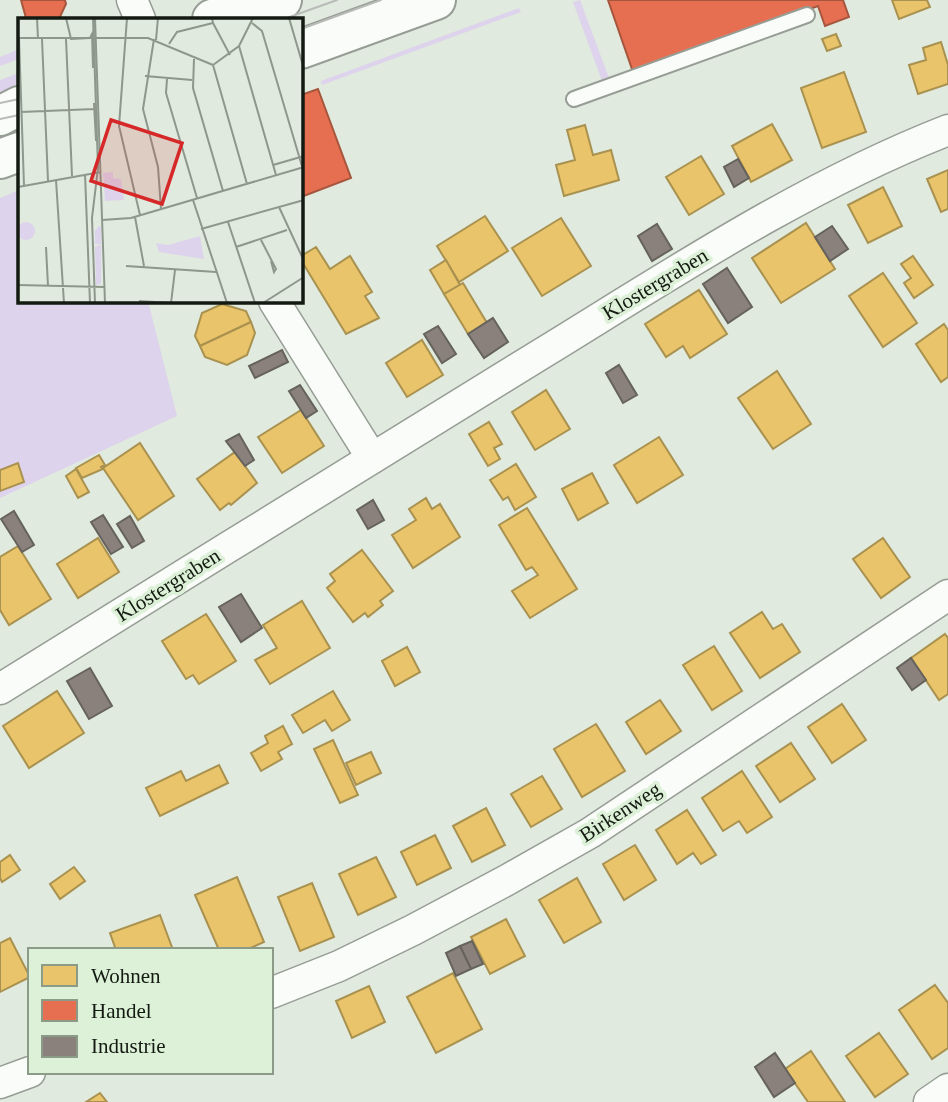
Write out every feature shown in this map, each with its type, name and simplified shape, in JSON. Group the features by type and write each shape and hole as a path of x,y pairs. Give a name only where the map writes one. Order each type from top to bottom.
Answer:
{"main road":[{"path":"215,18 282,0"},
{"path":"303,48 436,0"},
{"path":"0,116 18,107"},
{"path":"0,159 18,152"}],"street":[{"path":"132,0 140,18"},
{"name":"Klostergraben","path":"0,690 723,243 880,158 948,130"},
{"path":"275,303 372,458"},
{"name":"Birkenweg","path":"273,992 413,930 590,833 948,595"},
{"path":"0,1083 28,1073"},
{"path":"929,1102 948,1089"}],"lane":[{"path":"574,99 807,15"}],"shaded area":[{"path":"580,0 609,78 602,81 573,2"},
{"path":"519,8 521,12 322,85 321,81"},
{"path":"18,45 18,59 0,66 0,57 15,51"},
{"path":"18,73 18,92 0,96 0,80"},
{"path":"18,190 18,303 149,303 177,416 0,498 0,198"}],"building: Wohnen":[{"path":"892,0 927,0 930,7 899,19"},
{"path":"836,34 841,46 827,51 822,39"},
{"path":"941,42 948,65 948,84 918,94 909,65 926,60 923,48"},
{"path":"844,72 866,132 822,148 801,88"},
{"path":"772,124 792,160 751,182 732,146"},
{"path":"585,125 593,155 611,150 619,180 564,196 556,165 575,160 567,130"},
{"path":"701,156 724,194 689,215 666,177"},
{"path":"948,170 948,209 941,212 927,179"},
{"path":"883,187 902,226 868,243 848,205"},
{"path":"485,216 508,251 459,282 437,246"},
{"path":"561,218 591,266 542,296 512,248"},
{"path":"806,223 835,269 781,303 752,258"},
{"path":"316,247 330,269 350,256 372,292 365,296 379,318 346,334 303,263 303,255"},
{"path":"913,256 933,285 914,298 904,283 911,278 901,264"},
{"path":"446,260 460,285 444,294 430,270"},
{"path":"883,273 917,323 883,347 849,296"},
{"path":"463,283 487,323 468,334 444,294"},
{"path":"699,290 727,334 690,358 683,346 666,357 645,324"},
{"path":"222,304 246,311 251,322 200,346 195,336 202,313"},
{"path":"251,322 255,333 247,355 227,365 205,357 200,346"},
{"path":"944,324 948,330 948,377 941,382 916,344"},
{"path":"422,340 443,375 407,397 386,363"},
{"path":"777,371 811,424 773,449 738,398"},
{"path":"546,390 570,429 535,450 512,412"},
{"path":"301,410 324,446 282,473 258,437"},
{"path":"489,422 502,444 494,448 500,459 488,466 469,434"},
{"path":"659,437 683,475 637,503 614,465"},
{"path":"140,443 174,496 138,520 103,468"},
{"path":"235,452 257,483 231,505 229,503 220,510 197,479"},
{"path":"99,455 105,465 101,467 103,469 82,478 76,468"},
{"path":"18,463 24,482 0,491 0,470"},
{"path":"516,464 536,497 515,510 508,497 503,500 490,480"},
{"path":"76,469 89,492 78,498 66,476"},
{"path":"592,473 608,503 578,520 562,489"},
{"path":"426,498 432,509 440,504 460,537 413,568 392,535 416,520 409,509"},
{"path":"527,508 577,589 530,618 512,591 538,575 532,567 526,570 499,525"},
{"path":"98,538 119,572 78,598 57,564"},
{"path":"883,538 910,577 881,598 853,559"},
{"path":"18,546 51,599 9,625 0,610 0,557"},
{"path":"362,550 393,591 380,601 383,605 368,617 365,613 353,622 327,588 335,581 330,574"},
{"path":"302,601 330,648 270,684 255,660 277,648 263,625"},
{"path":"762,612 773,629 782,624 800,652 760,678 730,633"},
{"path":"206,614 236,661 199,684 193,675 186,679 162,641"},
{"path":"945,634 948,638 948,694 939,700 911,658"},
{"path":"714,646 742,691 712,710 683,665"},
{"path":"407,647 420,672 395,686 382,661"},
{"path":"57,691 84,733 29,768 3,726"},
{"path":"333,691 350,720 332,731 325,720 303,733 292,715"},
{"path":"660,700 681,731 646,754 626,722"},
{"path":"842,704 866,740 832,763 808,727"},
{"path":"596,724 625,771 582,797 554,749"},
{"path":"283,726 292,744 278,752 282,759 261,771 251,753 268,743 265,736"},
{"path":"333,740 358,795 340,803 314,749"},
{"path":"791,743 815,779 780,802 756,766"},
{"path":"371,752 381,773 356,785 346,763"},
{"path":"219,765 228,783 160,816 146,788 181,771 186,781"},
{"path":"742,771 772,817 747,833 739,821 723,831 702,798"},
{"path":"542,776 562,809 531,827 511,794"},
{"path":"486,808 505,845 472,862 453,826"},
{"path":"687,810 716,855 701,864 693,853 677,864 656,830"},
{"path":"435,835 451,868 417,885 401,852"},
{"path":"635,845 656,880 624,900 603,864"},
{"path":"10,855 20,870 2,882 0,862"},
{"path":"376,857 396,897 358,915 339,874"},
{"path":"74,867 85,881 60,899 50,884"},
{"path":"237,877 264,942 250,948 218,948 195,895"},
{"path":"577,878 601,922 564,943 539,900"},
{"path":"312,883 334,937 300,951 278,897"},
{"path":"160,915 172,948 115,948 110,933"},
{"path":"506,919 525,956 490,974 471,937"},
{"path":"10,938 28,978 0,992 0,943"},
{"path":"453,973 482,1029 436,1053 407,997"},
{"path":"935,985 948,1003 948,1048 932,1059 899,1010"},
{"path":"369,986 385,1022 352,1038 336,1001"},
{"path":"879,1033 908,1074 875,1097 846,1056"},
{"path":"811,1051 845,1102 808,1102 785,1069"},
{"path":"100,1093 107,1102 86,1102"}],"building: Handel":[{"path":"21,0 65,0 66,4 59,18 26,18"},
{"path":"608,0 843,0 849,17 825,26 818,6 633,72"},
{"path":"318,89 351,178 303,196 303,94"}],"building: Industrie":[{"path":"738,159 749,178 734,187 724,167"},
{"path":"657,224 672,249 652,261 638,236"},
{"path":"832,226 848,249 830,261 815,237"},
{"path":"727,268 752,307 728,323 703,284"},
{"path":"493,318 508,342 484,358 468,334"},
{"path":"438,326 456,354 442,363 424,334"},
{"path":"282,350 288,362 255,378 249,366"},
{"path":"619,365 637,395 623,403 606,373"},
{"path":"300,385 317,411 306,418 289,391"},
{"path":"239,434 254,460 245,466 226,441"},
{"path":"373,500 384,520 368,529 357,510"},
{"path":"14,511 34,545 22,552 1,519"},
{"path":"103,515 123,547 111,554 91,522"},
{"path":"130,516 144,541 132,548 117,524"},
{"path":"241,594 262,628 241,642 219,607"},
{"path":"911,658 926,680 912,690 897,668"},
{"path":"90,668 112,706 89,719 67,681"},
{"path":"472,941 483,964 471,969 460,946"},
{"path":"460,946 471,969 456,976 446,953"},
{"path":"775,1053 795,1083 774,1097 755,1067"}],"tram line":[{"path":"287,18 337,0"},
{"path":"303,28 381,0"},
{"path":"0,103 18,99"},
{"path":"0,119 18,115"}]}
